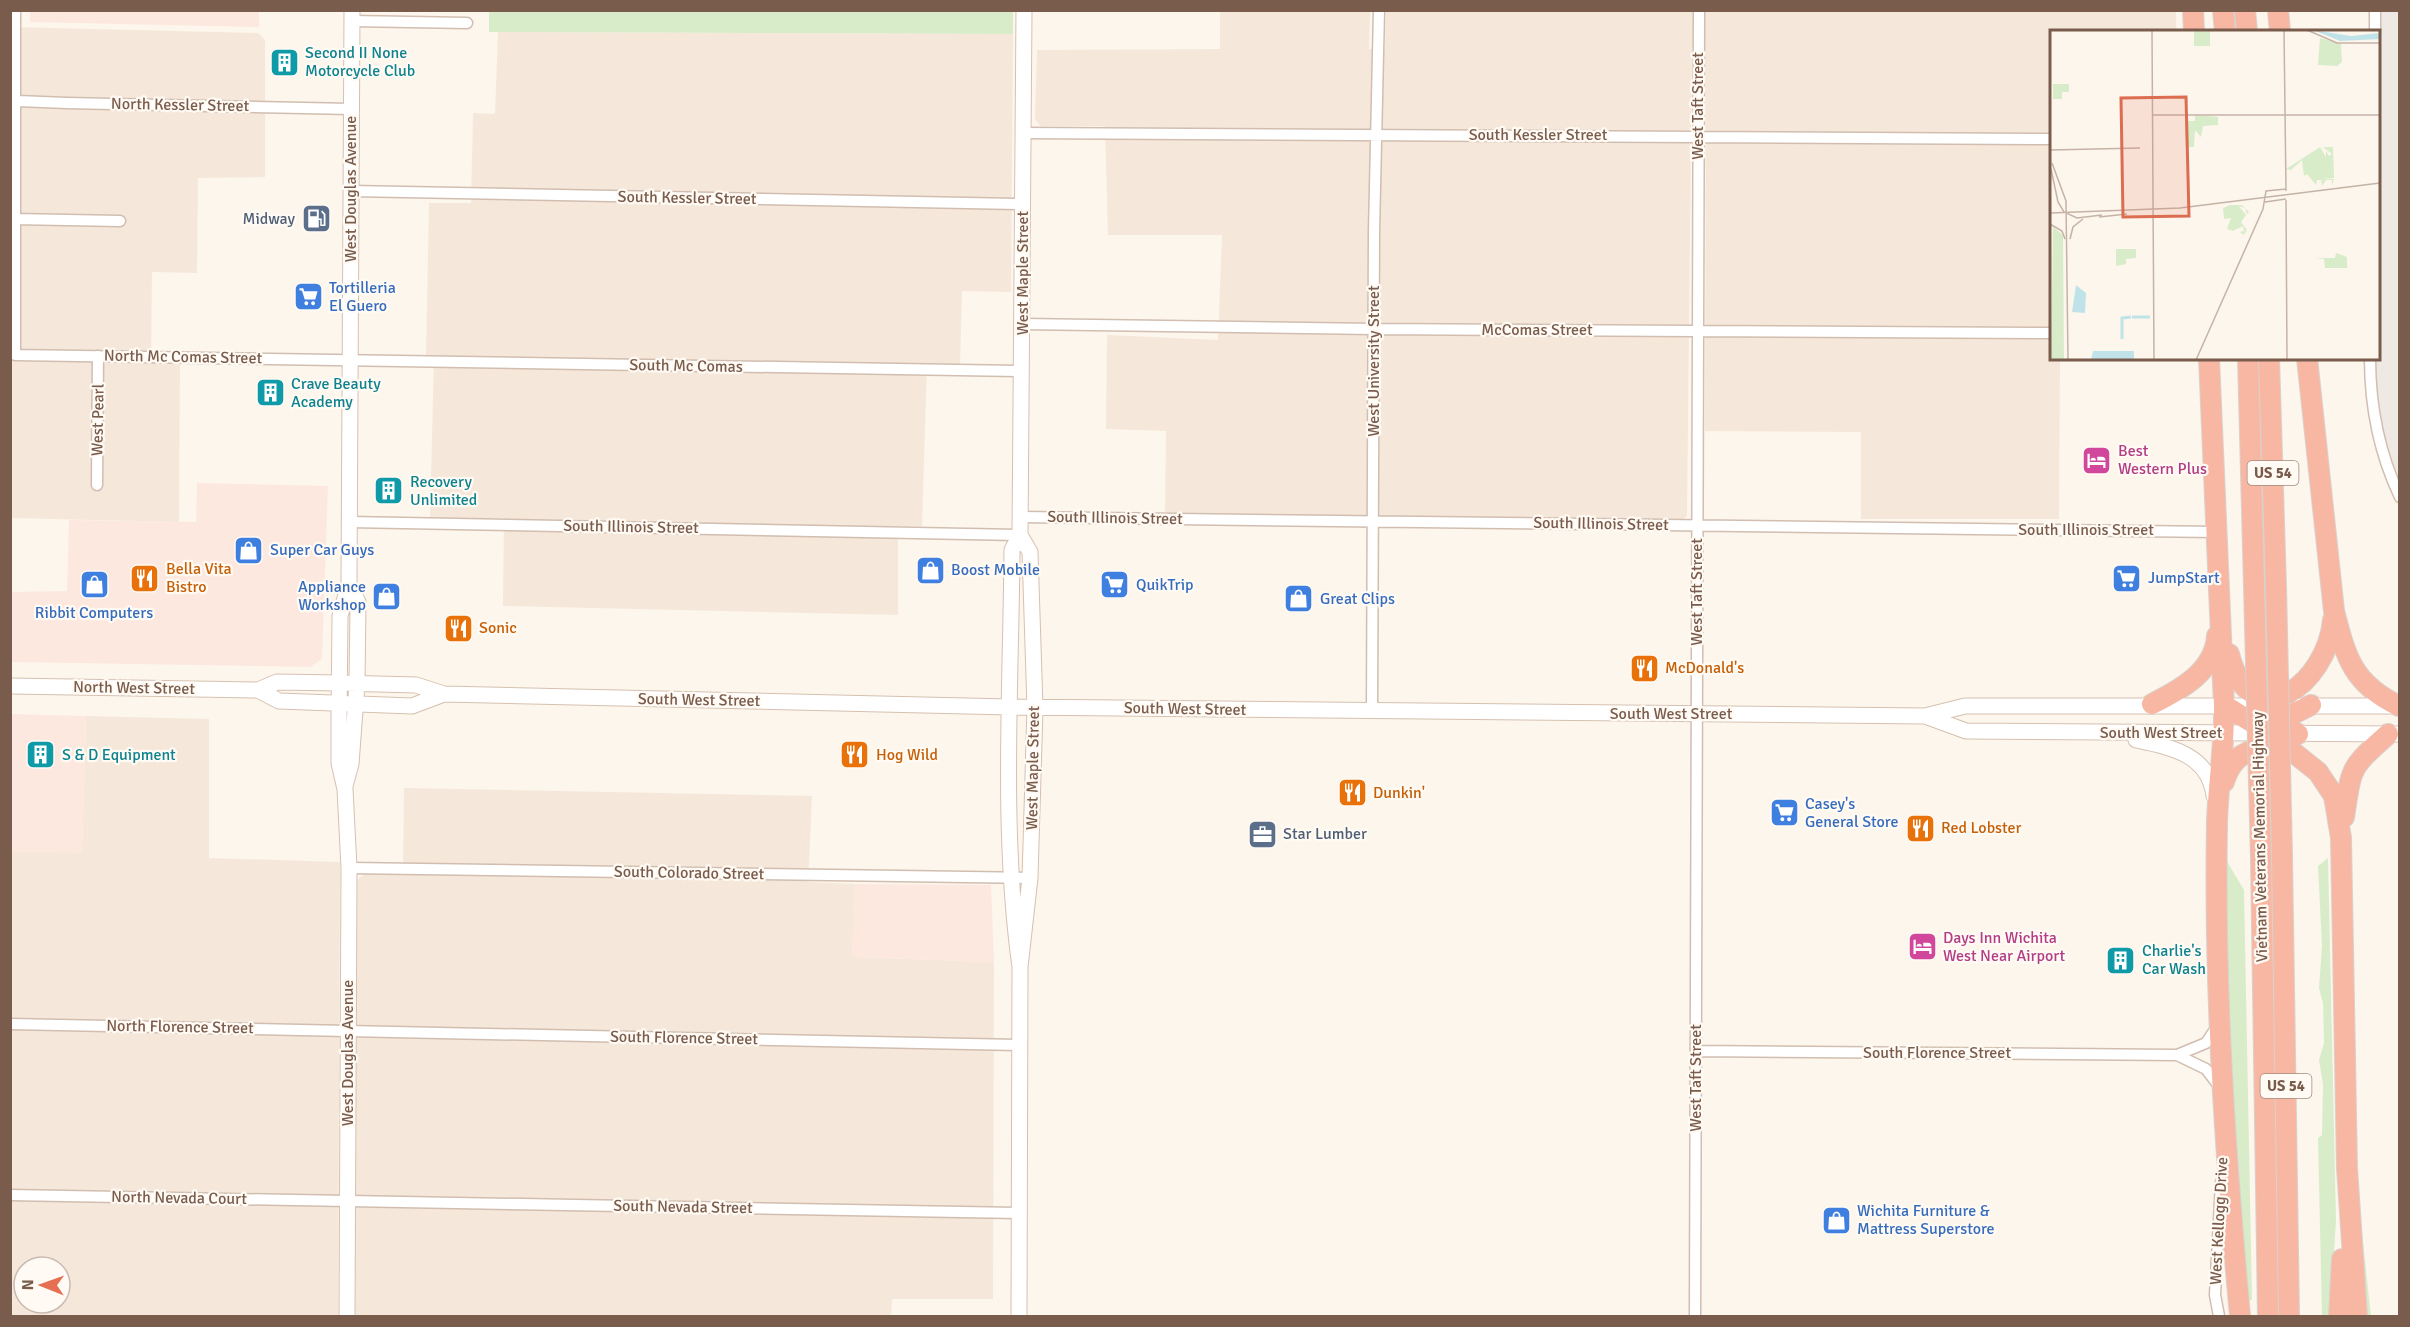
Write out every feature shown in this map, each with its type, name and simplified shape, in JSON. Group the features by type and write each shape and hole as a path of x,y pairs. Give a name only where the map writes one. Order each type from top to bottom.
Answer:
{"highway":[{"path":"2193,10 2194,30"},
{"path":"2223,10 2225,30"},
{"path":"2246,10 2247,30"},
{"path":"2278,10 2280,30"},
{"path":"2209,360 2224,705 2230,733 2217,822 2223,1126 2240,1317"},
{"name":"Vietnam Veterans Memorial Highway","path":"2248,360 2261,859 2268,1317"},
{"name":"Vietnam Veterans Memorial Highway","path":"2269,360 2282,856 2289,1317"},
{"path":"2307,360 2334,611 2351,666 2369,688 2399,706"},
{"path":"2152,704 2187,685 2215,651 2219,582"},
{"path":"2219,800 2229,767 2267,721 2306,682 2327,650 2331,638 2334,611"},
{"path":"2221,622 2237,679 2267,721"},
{"path":"2237,679 2255,694 2272,697 2290,692 2306,682"},
{"path":"2224,705 2267,721 2296,743 2334,796 2341,838 2347,1168 2357,1317"},
{"path":"2230,733 2311,705"},
{"path":"2341,838 2348,784 2353,769 2362,756 2394,734"},
{"path":"2238,757 2264,748 2296,743"},
{"path":"2285,1026 2300,1317"},
{"path":"2339,1317 2347,1168"}],"main road":[{"name":"West Maple Street","path":"1020,1317 1020,967 1010,878 1010,707 1012,550 1020,535 1024,10"},
{"name":"West Douglas Avenue","path":"346,1317 349,868 345,789 339,763 339,683 340,616 349,584 352,16"},
{"name":"West Maple Street","path":"1020,535 1030,552 1035,708 1030,878 1020,967"},
{"name":"West Douglas Avenue","path":"345,789 351,764 357,684 357,602 349,584"},
{"name":"North West Street","path":"10,686 258,690 278,682 339,683"},
{"name":"South West Street","path":"339,683 416,685 444,694 1035,708 1925,716 1965,706 2224,705"},
{"name":"North West Street","path":"258,690 279,701 339,703"},
{"name":"South West Street","path":"339,703 412,706 444,694"},
{"path":"2311,705 2399,706"},
{"name":"South West Street","path":"1925,716 1966,731 2103,734 2230,733"},
{"path":"2103,734 2168,747 2192,759 2212,781 2217,822"},
{"path":"2296,743 2394,734"},
{"path":"1010,794 1033,794"}],"street":[{"path":"12,238 15,10"},
{"name":"West University Street","path":"1372,711 1374,329 1379,10"},
{"name":"West Taft Street","path":"1695,1317 1699,10"},
{"path":"2375,10 2375,30"},
{"path":"352,16 467,23"},
{"name":"North Kessler Street","path":"13,97 18,101 66,103 352,109"},
{"name":"South Kessler Street","path":"1023,133 2050,139"},
{"name":"South Kessler Street","path":"351,191 1023,204"},
{"path":"14,219 120,221"},
{"name":"North Mc Comas Street","path":"12,238 15,355 351,359"},
{"name":"McComas Street","path":"1022,324 1698,332 2050,333"},
{"name":"West Pearl","path":"97,485 98,356"},
{"name":"South Mc Comas","path":"351,359 1022,371"},
{"path":"2370,360 2370,389 2378,436 2400,497"},
{"name":"South Illinois Street","path":"1020,518 2217,532"},
{"name":"South Illinois Street","path":"349,522 1020,535"},
{"name":"South Colorado Street","path":"349,868 1030,878"},
{"name":"South Florence Street","path":"1696,1051 2177,1055 2206,1043 2220,1020"},
{"name":"North Florence Street","path":"10,1024 349,1030"},
{"name":"South Florence Street","path":"349,1030 1020,1045"},
{"name":"South Florence Street","path":"2177,1055 2206,1069 2222,1091"},
{"name":"West Kellogg Drive","path":"2218,1317 2216,1295 2223,1126"},
{"name":"North Nevada Court","path":"10,1195 347,1202"},
{"name":"South Nevada Street","path":"347,1202 1020,1213"},
{"path":"2210,1317 2216,1295"}],"shaded area":[{"path":"1386,10 2176,11 2176,30 2050,30 2050,360 2060,360 2059,519 1861,519 1861,432 1705,431 1706,50 1692,48 1687,516 1683,520 1165,514 1166,431 1106,429 1107,335 1218,340 1222,235 1108,235 1105,126 1040,126 1035,119 1037,50 1220,49 1220,11 1370,11 1369,49 1385,49"},
{"path":"30,11 259,11 259,27 30,22"},
{"path":"2374,11 2399,11 2399,481 2370,389 2370,360 2380,360 2380,30 2378,30"},
{"path":"11,27 258,33 265,40 265,177 198,178 197,273 152,272 151,363 180,364 179,522 11,518"},
{"path":"498,32 1013,34 1011,292 962,291 960,367 927,365 922,526 898,526 898,615 503,606 504,518 430,518 434,355 426,355 429,203 471,203 473,113 495,114"},
{"path":"197,483 328,486 322,659 310,667 11,662 11,592 67,591 69,520 196,522"},
{"path":"11,714 86,716 82,853 11,851"},
{"path":"86,716 209,719 209,858 340,862 338,1316 11,1316 11,851 82,852"},
{"path":"404,788 812,796 808,882 854,884 853,957 994,962 993,1299 892,1299 891,1316 352,1316 356,883 365,874 403,875"},
{"path":"854,884 991,885 994,962 852,957"}],"green space":[{"path":"1013,10 1013,34 489,32 489,11"},
{"path":"2225,858 2244,890 2252,1300 2245,1301 2231,1158"},
{"path":"2328,858 2336,1220 2330,1316 2322,1316 2318,1138 2322,1135 2323,1084 2319,1060 2324,1043 2323,1003 2319,988 2322,946 2318,866"},
{"path":"2355,1169 2371,1316 2364,1316"}],"place":[{"name":"Second II None Motorcycle Club","path":"284,62"},
{"name":"Midway","path":"316,219"},
{"name":"Tortilleria El Guero","path":"308,297"},
{"name":"Crave Beauty Academy","path":"270,393"},
{"name":"Best Western Plus","path":"2097,460"},
{"name":"Recovery Unlimited","path":"389,491"},
{"name":"Super Car Guys","path":"249,550"},
{"name":"Boost Mobile","path":"930,570"},
{"name":"Bella Vita Bistro","path":"145,578"},
{"name":"JumpStart","path":"2127,578"},
{"name":"Ribbit Computers","path":"94,585"},
{"name":"QuikTrip","path":"1115,585"},
{"name":"Appliance Workshop","path":"387,596"},
{"name":"Great Clips","path":"1299,599"},
{"name":"Sonic","path":"458,628"},
{"name":"McDonald's","path":"1644,668"},
{"name":"S & D Equipment","path":"41,755"},
{"name":"Hog Wild","path":"855,755"},
{"name":"Dunkin'","path":"1352,793"},
{"name":"Casey's General Store","path":"1784,813"},
{"name":"Red Lobster","path":"1920,828"},
{"name":"Star Lumber","path":"1262,834"},
{"name":"Days Inn Wichita West Near Airport","path":"1922,947"},
{"name":"Charlie's Car Wash","path":"2121,960"},
{"name":"Wichita Furniture & Mattress Superstore","path":"1836,1220"}]}
